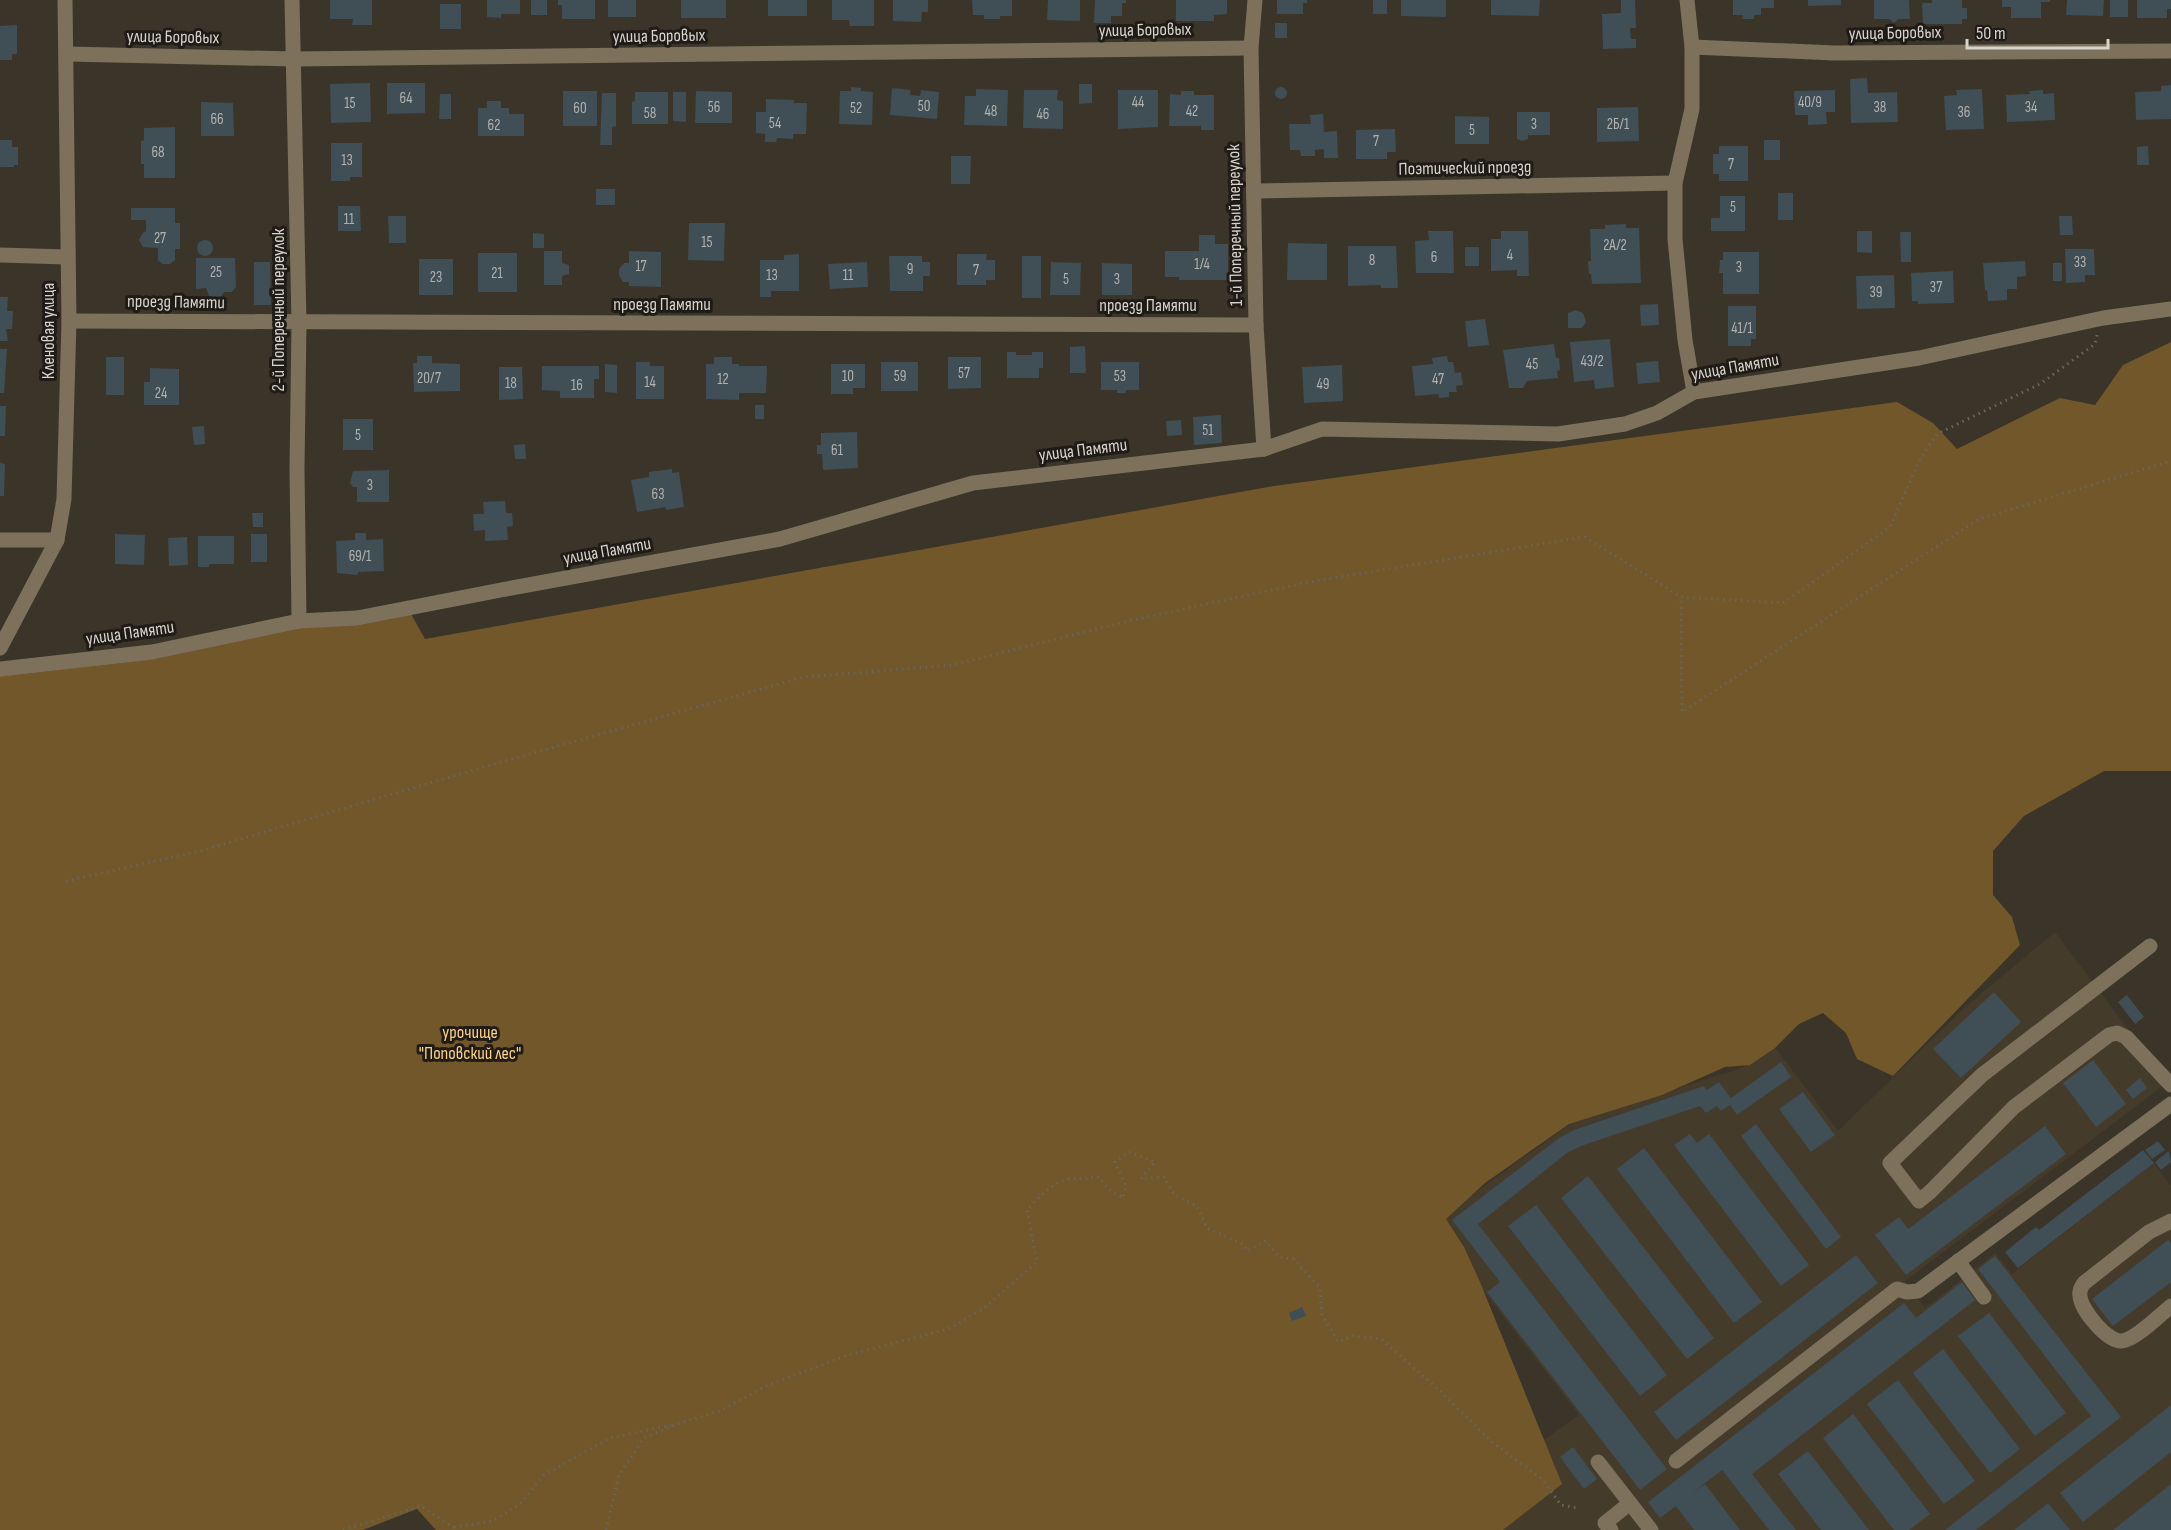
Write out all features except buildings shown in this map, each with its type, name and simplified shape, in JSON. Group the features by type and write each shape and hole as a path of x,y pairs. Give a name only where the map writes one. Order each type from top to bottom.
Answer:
{"street":[{"name":"Кленовая улица","path":"0,648 57,540 64,500 69,321 65,0"},
{"name":"2-й Поперечный переулок","path":"292,0 299,323 299,621"},
{"name":"1-й Поперечный переулок","path":"1255,0 1251,48 1256,325 1264,449"},
{"path":"1687,0 1692,47 1692,109 1675,183 1675,239 1685,340 1694,392"},
{"name":"улица Боровых","path":"1692,47 1835,53 2171,51"},
{"name":"улица Боровых","path":"67,54 294,59 1251,48"},
{"name":"Поэтический проезд","path":"1254,191 1675,183"},
{"path":"0,255 67,257"},
{"name":"улица Памяти","path":"0,669 152,652 299,621 357,618 780,539 973,483 1264,449 1322,429 1558,434 1625,424 1657,413 1694,392 1919,358 2103,318 2171,309"},
{"name":"проезд Памяти","path":"69,321 1256,325"},
{"path":"0,540 57,540"},
{"path":"2150,946 1982,1075 1890,1163 1919,1201 2014,1107 2109,1035 2117,1033 2126,1037 2168,1082"},
{"path":"1676,1461 1897,1288 1907,1292 1918,1291 2171,1104"},
{"path":"2171,1221 2149,1232 2084,1283 2080,1289 2080,1298 2084,1306 2104,1334 2111,1339 2129,1339 2171,1306"},
{"path":"1958,1261 1984,1297"},
{"path":"1598,1462 1652,1530"},
{"path":"1611,1530 1605,1523 1630,1503"}],"path":[{"path":"66,881 200,851 494,764 804,677 953,664 1137,619 1314,581 1585,537 1681,597 1783,603 1890,527 1920,459 1937,434 2040,384 2095,344 2103,318"},
{"path":"1681,597 1682,712 1979,519 2171,461"},
{"path":"344,1530 421,1506 455,1528 493,1521 520,1504 544,1475 610,1438 680,1423 720,1411 768,1384 848,1355 948,1329 983,1309 1037,1262 1026,1210 1040,1195 1067,1179 1085,1180 1097,1176 1112,1192 1123,1198 1126,1186 1115,1162 1129,1152 1155,1162 1141,1179 1164,1177 1175,1195 1197,1206 1207,1228 1244,1245 1246,1251 1266,1241 1279,1257 1294,1259 1320,1288 1322,1314 1338,1342 1353,1336 1381,1340 1438,1389 1492,1442 1542,1479 1561,1504 1578,1508"},
{"path":"606,1530 619,1475 644,1438 680,1423"}],"shaded area":[{"path":"2055,932 2168,1082 1905,1281 1925,1308 1995,1253 2012,1274 2154,1163 2171,1186 2171,1530 1418,1530 1579,1415 1432,1224 1571,1123 1744,1067 1774,1046 1838,1131 1965,1007"}],"green space":[{"name":"урочище \"Поповский лес\"","path":"2171,342 2171,771 2104,771 2024,816 1993,851 1993,895 2012,917 2020,945 1893,1076 1857,1059 1846,1033 1823,1013 1799,1024 1775,1048 1750,1065 1725,1067 1662,1095 1569,1124 1485,1183 1446,1219 1464,1247 1480,1282 1562,1484 1503,1530 436,1530 417,1509 363,1530 0,1530 0,674 406,605 425,639 1274,486 1897,402 1933,423 1957,449 2060,398 2095,405 2123,365"}]}
